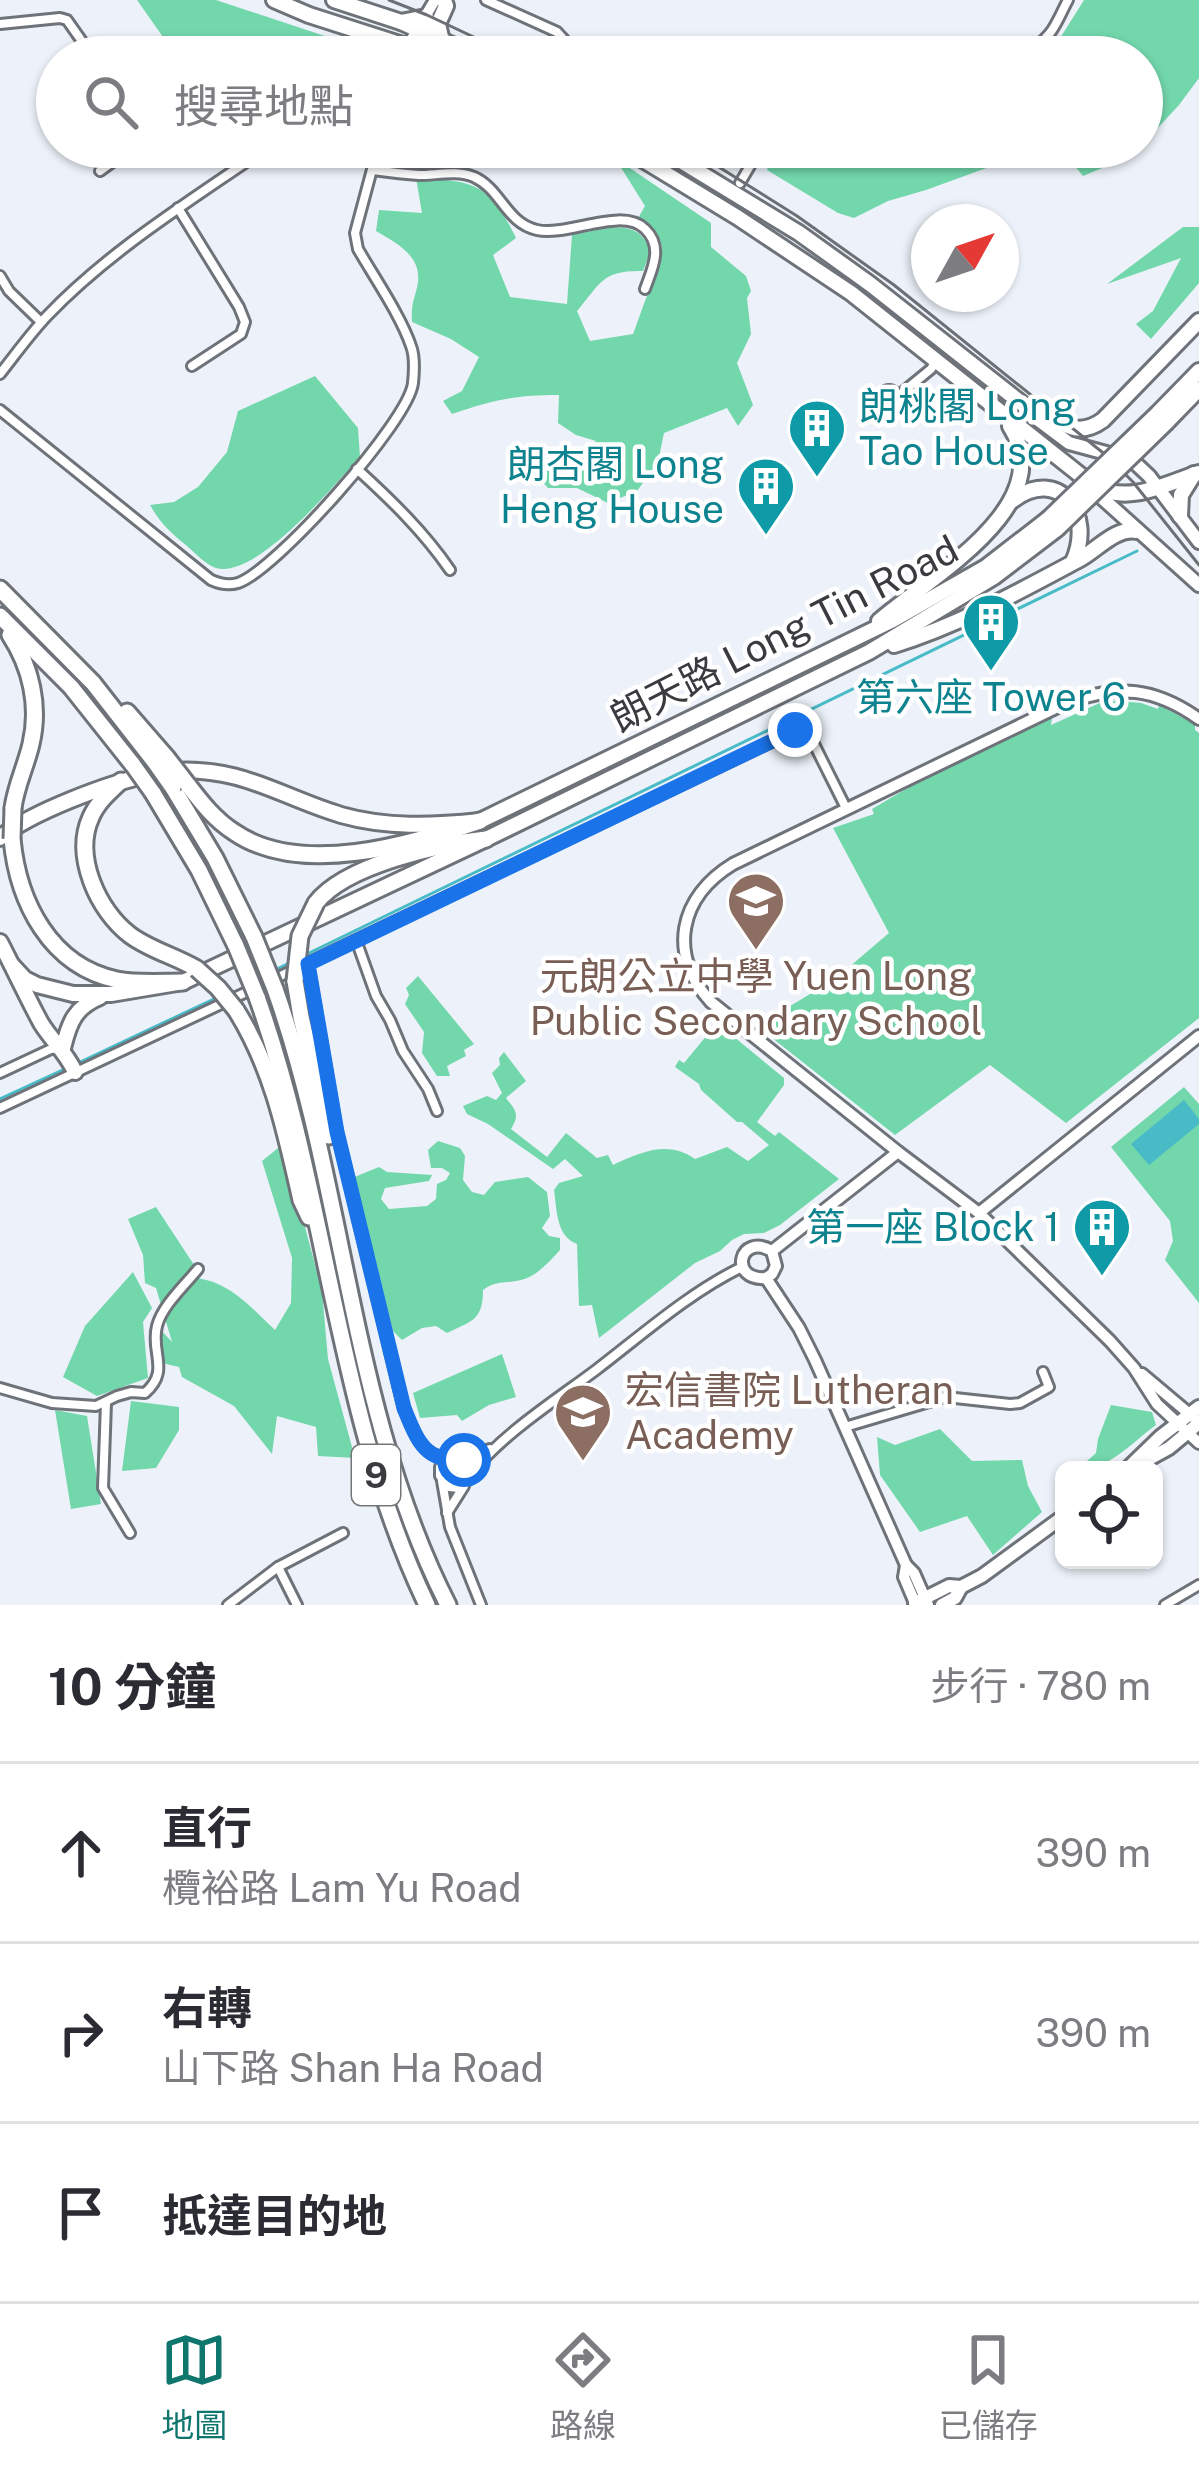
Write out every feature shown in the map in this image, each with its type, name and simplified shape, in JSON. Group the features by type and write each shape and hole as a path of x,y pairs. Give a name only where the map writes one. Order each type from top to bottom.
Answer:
{"highway":[{"name":"9","path":"0,590 161,759 181,787 254,938 310,1100 363,1351 392,1462 448,1605"},
{"name":"9","path":"0,620 71,687 133,765 199,870 236,946 284,1082 371,1457 398,1539 427,1605"},
{"path":"0,620 26,664 34,707 32,742 6,838 27,902 41,928 80,966 112,979 183,982"},
{"path":"121,781 96,807 88,825 86,852 94,886 109,914 128,934 197,969 236,1010 270,1078 302,1200 322,1247"},
{"path":"181,787 233,832 292,853 386,848 480,821"},
{"path":"337,1222 331,1145 296,981 300,936 316,903 361,871 486,839"}],"main road":[{"path":"274,0 375,36"},
{"path":"334,0 401,22 415,36"},
{"path":"429,36 446,6 440,0"},
{"path":"656,168 851,293 1105,492 1141,492 1197,473"},
{"path":"694,168 870,284 1070,443 1132,460 1199,542"},
{"path":"1025,406 1071,428 1095,426 1199,321"},
{"name":"朗天路 Long Tin Road","path":"1165,418 1174,396 1199,368"},
{"name":"朗天路 Long Tin Road","path":"12,965 25,979 73,994 111,994 183,982 486,839 869,652 994,577 1199,389"},
{"path":"1165,418 1199,401"},
{"path":"1001,512 1023,466 1016,435 1003,414"},
{"path":"1180,517 1181,495 1197,473"},
{"path":"1083,478 1199,585"},
{"path":"866,632 959,560 1016,497 1033,490 1052,491 1078,513 1082,530 1073,562"},
{"name":"朗天路 Long Tin Road","path":"480,821 954,587 1053,524"},
{"path":"869,652 943,628 1073,562 1122,531 1137,531"},
{"path":"6,838 22,822 121,781 168,771 206,770 254,780 317,807 372,822 412,826 480,821"},
{"path":"0,943 49,1036 70,1060"},
{"path":"70,1060 75,1013 84,1004 111,994"},
{"path":"1144,1461 1169,1448 1196,1417"},
{"path":"921,1603 995,1568 1055,1523"},
{"path":"942,1605 955,1598 961,1586"}],"street":[{"path":"426,36 440,0"},
{"path":"486,0 561,36"},
{"path":"1046,36 1068,0"},
{"path":"0,23 60,18 78,36"},
{"path":"100,171 104,168"},
{"path":"0,374 41,322 107,263 237,168"},
{"path":"740,183 749,168"},
{"path":"0,410 201,573 221,584 237,583 271,562 357,469 393,425 412,387 413,349 358,249 355,233 373,170 475,178 512,217 539,230 627,220 638,224 648,231 656,253 645,289"},
{"path":"718,182 740,183"},
{"path":"740,183 747,200"},
{"path":"178,208 245,322 241,334 192,366"},
{"path":"0,276 41,322"},
{"path":"898,396 937,359"},
{"path":"357,469 417,527 450,570"},
{"path":"1196,1417 1134,1368 979,1213 711,1002 692,976 685,929 697,896 733,864 1068,702 1116,690 1141,692 1166,699 1199,719"},
{"path":"0,1108 70,1060 308,964 805,726 846,808"},
{"path":"356,940 376,996 437,1112"},
{"path":"308,964 337,1132 404,1408 426,1450 442,1458 491,1449"},
{"path":"979,1213 1199,1036"},
{"path":"0,1073 51,1049 70,1060"},
{"path":"772,1252 898,1152"},
{"path":"742,1267 745,1253 761,1246 776,1259 766,1279"},
{"path":"742,1267 750,1277 766,1279 799,1328 906,1565 914,1573 921,1603"},
{"path":"446,1515 491,1449 712,1281 742,1267"},
{"path":"0,1388 52,1403 96,1406 117,1396 145,1393 159,1375 158,1319 198,1269"},
{"path":"1134,1368 1157,1404 1199,1443"},
{"path":"844,1427 946,1397 1020,1402 1049,1387 1043,1372"},
{"path":"106,1403 103,1488 130,1533"},
{"path":"456,1458 468,1463 471,1473"},
{"path":"456,1458 440,1467 446,1515 482,1605"},
{"path":"442,1481 454,1489 464,1486"},
{"path":"228,1605 278,1567 343,1533"},
{"path":"278,1567 297,1605"},
{"path":"1165,1605 1199,1585"}],"green space":[{"path":"137,0 216,0 325,36 162,36"},
{"path":"1084,0 1199,0 1199,78 1163,122 1163,36 1061,36"},
{"path":"621,168 630,168 711,223 711,247 746,276 751,291 747,298 751,334 737,363 753,405 738,426 727,408 664,433 658,462 637,491 608,503 577,488 548,488 528,466 533,456 567,462 596,441 558,423 559,395 504,399 452,414 443,401 462,391 479,357 412,322 416,264 406,251 376,231 379,210 422,213 416,178 478,188 497,205 516,238 493,255 510,297 567,304 572,235 607,228 638,233 650,253 643,271 610,276 577,311 590,341 633,334 662,254 658,236 637,220 645,206"},
{"path":"986,168 888,201 854,218 767,170"},
{"path":"1076,168 1102,168 1083,176"},
{"path":"1183,227 1199,227 1199,283 1151,339 1136,324 1153,311 1181,258 1107,284"},
{"path":"315,376 358,428 360,457 273,545 233,568 212,566 171,532 150,505 174,502 198,487 227,452 238,411"},
{"path":"1102,702 1158,709 1159,705 1195,724 1199,733 1199,1018 1066,1123 990,1065 895,1135 757,1026 835,979 889,933 833,828 874,814 872,809 940,769 1052,718 1051,725"},
{"path":"418,976 474,1044 464,1050 466,1056 447,1066 450,1076 437,1076 422,1053 424,1032 405,1004 406,988"},
{"path":"717,1023 784,1078 784,1085 757,1122 775,1136 779,1132 839,1179 780,1225 764,1233 744,1234 695,1263 599,1338 592,1305 579,1306 577,1244 561,1229 554,1190 559,1183 583,1176 565,1159 553,1169 467,1114 463,1106 487,1096 496,1100 502,1093 492,1073 504,1052 526,1081 506,1098 516,1113 511,1129 547,1157 566,1133 597,1158 608,1155 613,1165 654,1150 675,1150 695,1159 727,1147 748,1161 769,1145 675,1067 679,1060 684,1063"},
{"path":"1184,1087 1199,1104 1199,1303 1165,1260 1173,1241 1170,1221 1111,1147"},
{"path":"438,1141 460,1148 465,1156 463,1180 472,1192 484,1195 495,1182 528,1177 547,1192 550,1216 542,1228 560,1238 560,1250 532,1276 483,1290 481,1308 469,1322 447,1333 436,1326 422,1328 402,1340 393,1331 352,1178 379,1167 387,1172 432,1175 429,1181 385,1188 381,1199 389,1209 427,1206 436,1199 437,1184 450,1173 431,1168 428,1150"},
{"path":"283,1144 322,1291 328,1359 355,1458 318,1456 316,1427 277,1416 272,1454 234,1406 182,1377 179,1367 162,1363 160,1329 172,1342 156,1288 145,1283 143,1255 128,1219 156,1207 200,1274 195,1278 229,1290 275,1330 291,1303 292,1258 262,1161"},
{"path":"133,1272 152,1308 143,1322 148,1378 97,1396 63,1377 85,1326"},
{"path":"502,1354 516,1397 489,1405 462,1421 457,1415 420,1418 413,1393"},
{"path":"131,1401 179,1407 179,1430 156,1468 122,1471"},
{"path":"1111,1405 1152,1412 1156,1425 1109,1461 1087,1461 1096,1453"},
{"path":"55,1410 87,1416 101,1504 71,1509"},
{"path":"940,1429 972,1461 1022,1460 1028,1486 1042,1512 993,1555 967,1516 920,1532 880,1475 877,1437 895,1445"}],"water":[{"path":"1184,1100 1199,1124 1149,1165 1131,1144"}],"waterway":[{"path":"305,955 1137,551"},
{"path":"273,971 291,962"},
{"path":"78,1063 216,998"},
{"path":"0,1099 69,1067"}],"tram line":[{"path":"389,0 472,36"},
{"path":"720,168 894,285 1107,456 1199,565"}],"place":[{"name":"朗桃閣 Long Tao House","path":"817,479"},
{"name":"朗杏閣 Long Heng House","path":"766,537"},
{"name":"第六座 Tower 6","path":"991,673"},
{"name":"元朗公立中學 Yuen Long Public Secondary School","path":"756,952"},
{"name":"第一座 Block 1","path":"1102,1278"},
{"name":"宏信書院 Lutheran Academy","path":"583,1463"}],"route":[{"path":"464,1460 442,1458 426,1450 404,1408 337,1132 308,964 795,730"}]}
